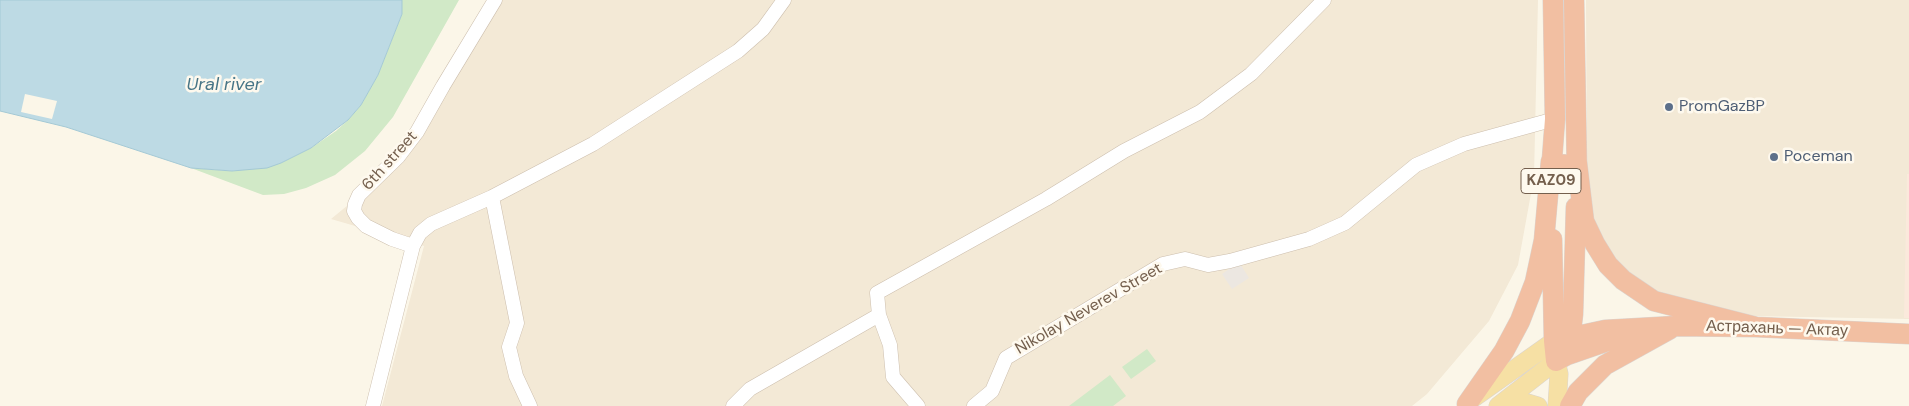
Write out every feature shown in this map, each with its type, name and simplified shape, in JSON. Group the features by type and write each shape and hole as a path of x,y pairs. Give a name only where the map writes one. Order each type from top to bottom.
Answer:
{"highway":[{"name":"KAZ09","path":"1553,0 1555,120 1551,161 1562,353"},
{"name":"KAZ09","path":"1562,353 1573,314 1577,163 1574,0"},
{"path":"1465,405 1504,351 1520,321 1535,282 1544,240 1551,161 1568,165 1577,163 1584,221 1608,265 1623,280 1654,301 1756,327"},
{"path":"1570,406 1578,392 1605,365 1676,326"},
{"name":"Астрахань — Актау","path":"1562,353 1645,328 1676,326 1756,327 1909,334"}],"main road":[{"path":"1465,405 1562,353"},
{"path":"1498,406 1562,353"},
{"path":"1557,406 1562,353"},
{"path":"1520,406 1528,404 1538,406"}],"street":[{"name":"6th street","path":"413,246 392,239 366,226 354,211 355,204 359,195 398,156 417,132 495,0"},
{"path":"374,406 413,246 420,233 432,224 492,197 593,144 738,51 763,29 784,0"},
{"path":"918,406 893,377 890,344 879,316 877,293 1046,199 1124,151 1200,112 1250,74 1324,0"},
{"name":"Nikolay Neverev Street","path":"974,406 992,391 1006,358 1163,264 1185,259 1208,265 1230,261 1309,238 1345,223 1416,165 1464,144 1555,120"},
{"path":"492,197 517,322 508,347 516,376 530,406"},
{"path":"733,406 750,389 879,316"}],"shaded area":[{"path":"491,0 1538,0 1534,177 1518,265 1489,321 1427,394 1412,406 382,406 424,246 331,219 404,159 447,93"},
{"path":"1586,0 1909,0 1909,319 1699,315 1633,282 1607,249 1594,221 1587,186"},
{"path":"1907,174 1909,174 1909,318 1904,318"},
{"path":"1239,262 1249,278 1232,289 1222,274"}],"green space":[{"path":"402,0 459,0 393,117 365,151 335,175 306,188 284,194 263,195 191,168 232,171 281,163 311,148 336,131 361,105 378,75 402,14"},
{"path":"1147,349 1156,361 1131,379 1122,367"},
{"path":"1110,375 1126,396 1113,406 1069,406"}],"water":[{"name":"Ural river","path":"0,0 402,0 402,14 378,75 361,105 348,120 311,148 281,163 267,168 232,171 191,168 66,127 0,111"}],"pier":[{"path":"25,94 57,101 52,119 21,112"}],"place":[{"name":"PromGazBP","path":"1669,107"},
{"name":"Poceman","path":"1774,157"}]}
